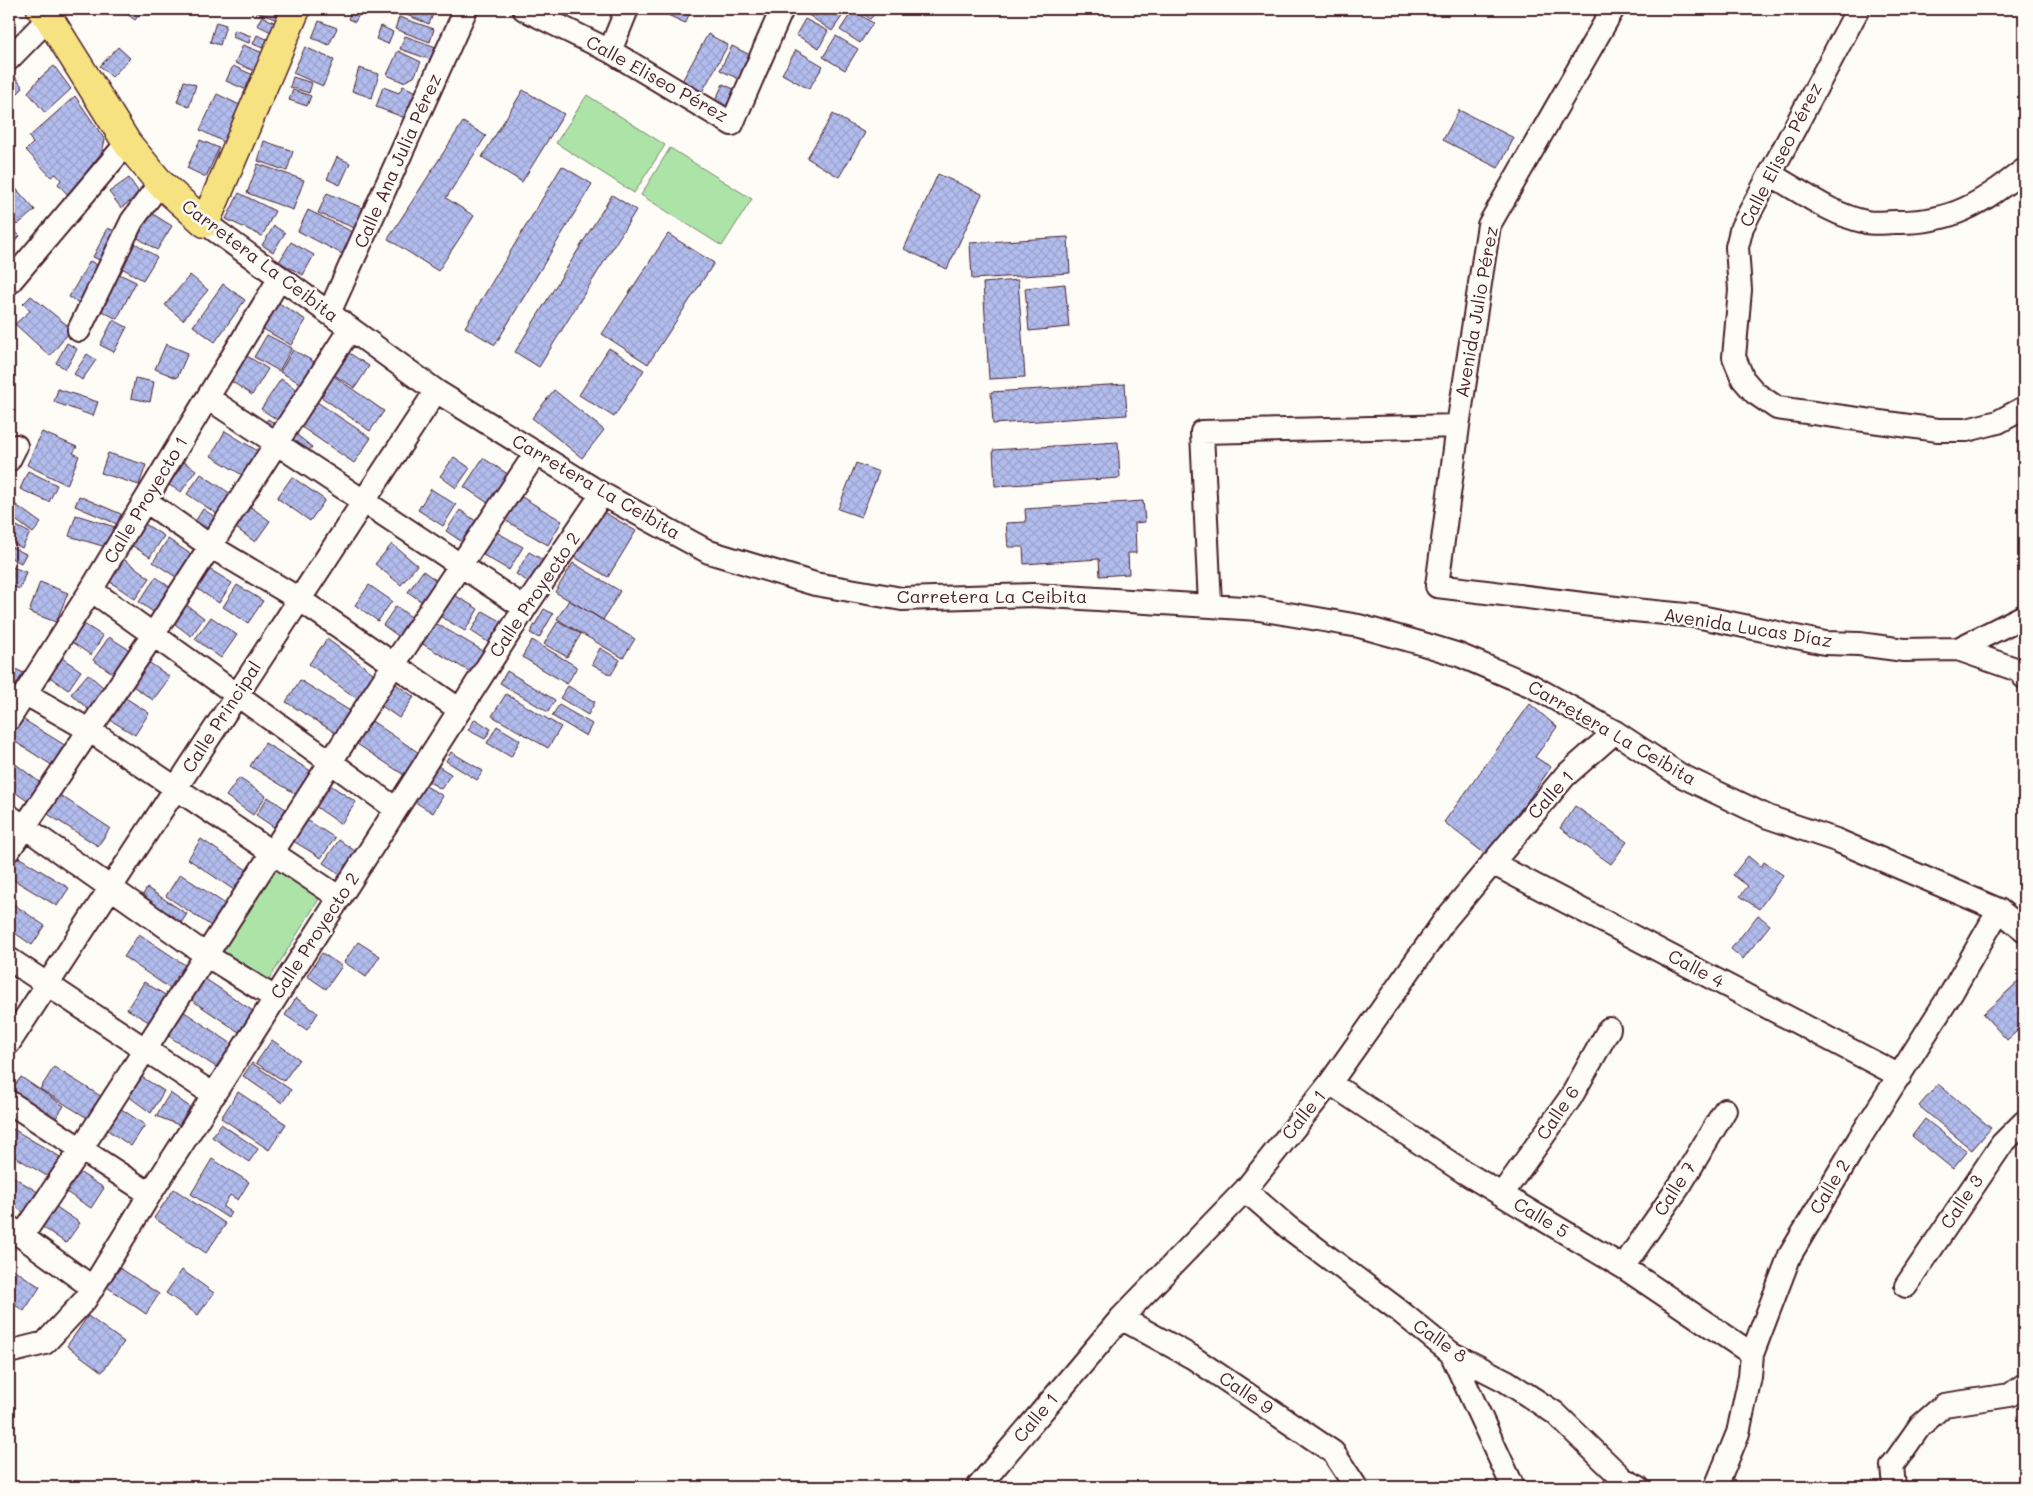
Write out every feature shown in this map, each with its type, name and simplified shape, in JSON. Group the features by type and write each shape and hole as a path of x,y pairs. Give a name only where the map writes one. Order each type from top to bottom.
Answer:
{"main road":[{"path":"205,223 296,9"},
{"name":"Carretera La Ceibita","path":"45,13 127,143 160,183 205,223"}],"street":[{"name":"Calle Ana Julia Pérez","path":"329,313 466,9"},
{"name":"Calle Eliseo Pérez","path":"524,9 610,51 732,124 782,9"},
{"path":"610,51 627,9"},
{"name":"Avenida Julio Pérez","path":"1437,586 1458,426 1489,225 1613,9"},
{"name":"Calle Eliseo Pérez","path":"1858,9 1742,227 1737,247 1740,290 1734,357 1743,379 1755,393 1777,408 1938,430 1967,430 1998,422 2024,408"},
{"path":"9,59 45,13"},
{"path":"9,284 127,143"},
{"path":"1770,174 1831,209 1866,222 1916,223 1948,217 1983,201 2024,170"},
{"path":"79,330 132,221 160,183"},
{"name":"Carretera La Ceibita","path":"205,223 436,391 602,494 709,552 815,584 902,599 1033,595 1210,605 1259,609 1359,626 1451,653 1532,686 1615,732 1680,775 1768,817 1836,840 1999,910 2024,930"},
{"name":"Calle Proyecto 1","path":"9,720 146,501 280,278"},
{"path":"9,850 16,821 89,730 153,635 350,328"},
{"name":"Calle Principal","path":"9,1043 436,391"},
{"path":"208,398 525,608"},
{"path":"1210,605 1202,432 1458,426"},
{"path":"93,1288 15,1232 81,1149 394,664 536,453"},
{"name":"Calle Proyecto 2","path":"9,1352 45,1343 85,1300 150,1194 396,809 525,608 602,494"},
{"path":"146,501 210,546 300,599 460,710"},
{"name":"Avenida Lucas Díaz","path":"1437,586 1696,616 1825,642 1904,650 1958,649 2018,670 2024,677"},
{"path":"91,590 396,809"},
{"path":"1958,649 2024,616"},
{"path":"26,694 89,730 340,898"},
{"name":"Calle 1","path":"978,1487 1121,1318 1245,1190 1330,1083 1445,920 1565,776 1615,732"},
{"path":"16,821 206,955 275,998"},
{"name":"Calle 4","path":"1492,863 1900,1076"},
{"name":"Calle 2","path":"1716,1487 1738,1433 1750,1377 1752,1354 1790,1255 1859,1139 1952,992 1999,910"},
{"path":"9,959 214,1095"},
{"name":"Calle 6","path":"1502,1194 1570,1097 1609,1029"},
{"name":"Calle 5","path":"1330,1083 1464,1172 1623,1267 1752,1354"},
{"path":"9,1102 150,1194"},
{"name":"Calle 7","path":"1623,1267 1680,1185 1725,1110"},
{"name":"Calle 3","path":"1906,1286 2002,1144 2024,1122"},
{"name":"Calle 8","path":"1245,1190 1289,1228 1397,1309 1451,1353 1506,1381 1555,1414 1623,1479 1638,1487"},
{"name":"Calle 9","path":"1121,1318 1192,1357 1333,1452 1356,1487"},
{"path":"1451,1353 1513,1487"},
{"path":"1894,1487 1892,1466 1920,1426 1944,1405 2010,1395 2024,1385"}],"green space":[{"path":"587,95 665,145 634,193 556,143"},
{"path":"670,148 752,199 722,246 641,195"},
{"path":"271,864 322,894 267,983 214,952"}],"building":[{"path":"120,9 144,9 135,20"},
{"path":"255,9 285,9 280,21 254,11"},
{"path":"353,9 362,9 355,22 348,19"},
{"path":"400,9 441,9 439,14 434,12 429,24 399,12"},
{"path":"655,9 692,9 685,23"},
{"path":"811,9 847,9 832,31 807,14"},
{"path":"858,9 879,9 870,19"},
{"path":"853,10 873,23 860,43 840,30"},
{"path":"9,13 15,20 9,25"},
{"path":"262,16 283,27 279,36 257,25"},
{"path":"399,17 434,29 430,42 395,29"},
{"path":"805,19 828,31 819,48 796,35"},
{"path":"319,21 337,28 329,45 312,38"},
{"path":"216,22 226,25 220,45 210,42"},
{"path":"381,26 393,32 388,44 376,39"},
{"path":"235,30 251,36 249,43 232,37"},
{"path":"708,34 728,45 702,92 682,81"},
{"path":"257,35 274,42 270,51 253,44"},
{"path":"405,36 436,47 432,60 400,49"},
{"path":"836,36 858,49 845,70 823,57"},
{"path":"243,45 268,55 260,73 235,63"},
{"path":"732,46 756,58 745,82 720,70"},
{"path":"118,47 130,58 112,77 100,66"},
{"path":"305,47 334,60 323,86 293,73"},
{"path":"796,50 823,66 809,89 782,74"},
{"path":"398,51 421,62 414,77 403,82 387,75"},
{"path":"54,66 71,89 45,113 28,92"},
{"path":"233,66 262,79 256,94 226,81"},
{"path":"9,68 23,88 9,102"},
{"path":"359,68 379,74 372,98 352,91"},
{"path":"293,77 312,83 309,93 290,87"},
{"path":"184,81 196,85 189,107 177,102"},
{"path":"723,84 740,92 733,109 715,101"},
{"path":"403,86 419,93 408,119 376,107 383,87 399,93"},
{"path":"293,90 311,96 307,106 289,100"},
{"path":"523,90 564,114 522,182 482,157"},
{"path":"217,94 248,109 230,145 200,130"},
{"path":"75,96 105,140 102,152 68,195 58,184 61,180 56,174 51,177 26,150 33,143 29,137"},
{"path":"1459,110 1514,138 1498,168 1443,140"},
{"path":"833,114 865,133 839,177 807,158"},
{"path":"463,122 486,136 446,198 474,216 438,271 388,239"},
{"path":"200,140 219,148 206,177 187,168"},
{"path":"264,141 293,151 287,171 258,161"},
{"path":"337,157 350,163 340,185 327,179"},
{"path":"258,164 304,180 293,210 247,193"},
{"path":"562,166 592,184 495,345 465,327"},
{"path":"938,174 982,194 947,269 904,249"},
{"path":"129,178 140,194 121,208 109,192"},
{"path":"11,183 35,210 17,225 9,218 9,184"},
{"path":"239,193 275,211 262,236 226,219"},
{"path":"327,193 365,209 357,229 318,213"},
{"path":"612,195 636,210 539,367 515,352"},
{"path":"308,210 361,236 350,258 298,231"},
{"path":"148,211 172,226 157,250 133,235"},
{"path":"9,225 20,236 9,248"},
{"path":"274,226 285,233 273,252 262,245"},
{"path":"108,228 124,235 110,265 93,257"},
{"path":"668,234 714,263 648,364 602,334"},
{"path":"1068,237 1070,273 972,279 970,243"},
{"path":"291,242 314,255 303,275 279,262"},
{"path":"135,243 157,257 143,280 120,267"},
{"path":"90,261 107,270 86,307 69,297"},
{"path":"119,274 136,282 117,319 100,310"},
{"path":"190,275 208,290 183,320 165,305"},
{"path":"1018,280 1025,377 989,379 983,283"},
{"path":"223,284 245,300 215,342 193,326"},
{"path":"1065,284 1069,327 1029,331 1025,288"},
{"path":"31,296 72,329 50,356 15,324 30,311 23,304"},
{"path":"274,300 306,320 291,345 258,326"},
{"path":"113,320 127,327 114,352 100,345"},
{"path":"267,335 292,348 279,371 254,357"},
{"path":"67,343 77,349 66,369 56,363"},
{"path":"166,344 188,353 177,378 155,369"},
{"path":"609,348 644,370 614,417 579,395"},
{"path":"343,349 369,366 355,388 328,371"},
{"path":"293,350 320,365 307,387 280,372"},
{"path":"87,354 96,360 82,380 74,374"},
{"path":"247,356 268,369 252,395 231,381"},
{"path":"331,374 384,411 370,431 317,394"},
{"path":"135,378 154,382 150,402 131,398"},
{"path":"281,379 305,395 285,425 261,409"},
{"path":"1125,384 1127,415 993,424 991,392"},
{"path":"58,389 98,402 93,416 54,402"},
{"path":"554,390 604,430 582,458 532,418"},
{"path":"311,398 371,438 354,463 294,422"},
{"path":"268,419 282,428 262,427"},
{"path":"291,430 312,447 304,457 283,440"},
{"path":"225,431 261,453 247,478 211,456"},
{"path":"42,432 77,447 73,453 79,456 67,485 27,465"},
{"path":"1118,442 1120,478 995,486 993,450"},
{"path":"108,453 146,465 139,485 101,473"},
{"path":"454,457 470,468 456,488 440,476"},
{"path":"483,458 514,478 494,507 464,487"},
{"path":"184,462 196,470 181,492 169,485"},
{"path":"856,463 879,472 861,517 838,509"},
{"path":"28,471 57,485 49,502 20,489"},
{"path":"201,474 237,498 223,518 187,494"},
{"path":"292,477 325,500 310,521 277,498"},
{"path":"431,489 456,505 443,526 418,510"},
{"path":"515,493 562,521 548,545 501,518"},
{"path":"79,496 121,514 117,524 75,506"},
{"path":"9,500 41,523 33,533 9,515"},
{"path":"1143,501 1145,522 1135,523 1136,553 1128,553 1129,574 1100,576 1099,559 1024,564 1023,547 1008,547 1006,523 1026,522 1025,509"},
{"path":"244,502 270,521 255,542 229,523"},
{"path":"203,509 218,519 208,535 193,525"},
{"path":"460,510 486,528 471,548 446,531"},
{"path":"602,511 636,531 608,577 574,557"},
{"path":"76,515 115,527 109,548 69,536"},
{"path":"9,522 30,533 22,548 9,541"},
{"path":"142,522 164,536 150,557 128,543"},
{"path":"491,529 523,547 509,570 478,552"},
{"path":"168,539 198,559 182,581 153,562"},
{"path":"392,544 417,565 401,585 375,564"},
{"path":"9,546 26,554 21,563 9,557"},
{"path":"529,552 545,561 532,584 516,574"},
{"path":"122,558 150,578 135,599 106,579"},
{"path":"573,563 620,591 603,620 555,592"},
{"path":"9,566 26,572 20,589 9,585"},
{"path":"206,567 232,583 219,603 193,586"},
{"path":"423,571 444,586 429,607 408,592"},
{"path":"156,577 176,592 159,616 139,602"},
{"path":"40,582 68,593 56,622 29,612"},
{"path":"237,585 263,601 248,623 223,607"},
{"path":"369,585 392,601 378,621 355,605"},
{"path":"446,590 478,609 465,631 433,612"},
{"path":"569,600 635,639 623,658 557,619"},
{"path":"181,601 204,618 191,636 168,619"},
{"path":"396,606 418,622 405,641 383,625"},
{"path":"544,609 553,614 539,638 530,633"},
{"path":"483,611 504,623 491,644 471,631"},
{"path":"211,617 237,635 221,658 195,639"},
{"path":"427,618 485,652 472,673 414,639"},
{"path":"79,621 103,636 91,655 67,639"},
{"path":"558,621 581,634 567,657 544,644"},
{"path":"109,637 136,654 120,678 93,660"},
{"path":"327,639 381,679 363,703 309,664"},
{"path":"532,640 577,667 567,684 522,657"},
{"path":"600,648 620,660 611,675 592,664"},
{"path":"56,654 81,671 68,690 44,673"},
{"path":"144,659 170,677 153,700 127,682"},
{"path":"9,666 24,673 10,702 9,701"},
{"path":"507,671 555,700 548,712 500,683"},
{"path":"88,674 110,693 92,713 71,694"},
{"path":"389,679 414,697 399,718 373,700"},
{"path":"300,680 355,714 342,737 286,702"},
{"path":"568,686 595,702 588,715 560,698"},
{"path":"506,694 561,727 548,748 492,716"},
{"path":"121,695 149,713 135,735 107,718"},
{"path":"1530,704 1557,727 1535,757 1551,767 1489,857 1444,822"},
{"path":"559,705 592,724 586,736 552,716"},
{"path":"16,715 71,749 58,769 9,738 9,727"},
{"path":"363,715 422,755 407,777 348,738"},
{"path":"475,719 491,729 485,739 468,730"},
{"path":"497,726 520,740 511,757 487,743"},
{"path":"265,743 319,776 304,799 250,766"},
{"path":"451,752 483,771 477,780 446,761"},
{"path":"9,759 46,787 33,805 9,788"},
{"path":"436,765 451,774 441,789 426,780"},
{"path":"239,778 266,796 253,815 226,796"},
{"path":"327,783 356,802 341,824 312,804"},
{"path":"424,785 443,796 433,813 415,802"},
{"path":"55,792 110,828 98,846 43,811"},
{"path":"268,797 293,814 281,832 256,815"},
{"path":"1575,806 1627,842 1611,864 1560,828"},
{"path":"304,818 335,838 321,858 290,839"},
{"path":"201,839 256,876 243,896 188,859"},
{"path":"339,840 358,853 343,876 323,863"},
{"path":"15,855 69,888 57,906 9,877 9,864"},
{"path":"1748,856 1761,867 1764,862 1783,875 1759,909 1740,896 1748,886 1733,875"},
{"path":"180,874 233,909 219,931 166,896"},
{"path":"147,888 187,914 179,926 139,901"},
{"path":"9,901 45,926 32,945 9,929"},
{"path":"1758,915 1770,925 1743,959 1731,949"},
{"path":"139,934 194,971 178,994 124,957"},
{"path":"358,942 380,956 366,977 344,962"},
{"path":"322,953 342,966 326,989 307,976"},
{"path":"201,976 253,1011 239,1032 187,997"},
{"path":"2021,979 2024,982 2024,1025 2007,1040 1983,1014"},
{"path":"144,982 175,1001 159,1028 127,1009"},
{"path":"296,998 318,1013 307,1030 285,1015"},
{"path":"180,1009 232,1044 216,1067 164,1033"},
{"path":"272,1040 299,1059 284,1081 256,1063"},
{"path":"252,1063 291,1090 282,1103 243,1076"},
{"path":"54,1067 107,1100 94,1122 40,1089"},
{"path":"137,1074 164,1091 151,1113 124,1093"},
{"path":"21,1077 64,1106 53,1122 10,1092"},
{"path":"1938,1084 1991,1128 1972,1150 1919,1106"},
{"path":"238,1092 286,1124 269,1150 221,1118"},
{"path":"170,1093 190,1107 179,1125 156,1116"},
{"path":"117,1106 145,1125 131,1146 103,1127"},
{"path":"1925,1119 1967,1152 1953,1169 1912,1136"},
{"path":"221,1124 258,1149 249,1162 212,1137"},
{"path":"13,1129 67,1161 55,1181 9,1153 9,1137"},
{"path":"212,1159 249,1182 238,1200 230,1195 223,1207 231,1212 228,1218 191,1194"},
{"path":"76,1170 104,1188 91,1208 63,1190"},
{"path":"9,1174 44,1196 31,1217 9,1203"},
{"path":"174,1189 226,1224 206,1253 154,1218"},
{"path":"55,1206 80,1223 66,1243 41,1226"},
{"path":"120,1268 159,1294 146,1314 107,1287"},
{"path":"13,1269 40,1287 24,1311 9,1301 9,1275"},
{"path":"182,1270 214,1293 198,1315 166,1293"},
{"path":"88,1316 124,1342 102,1372 67,1346"}]}
